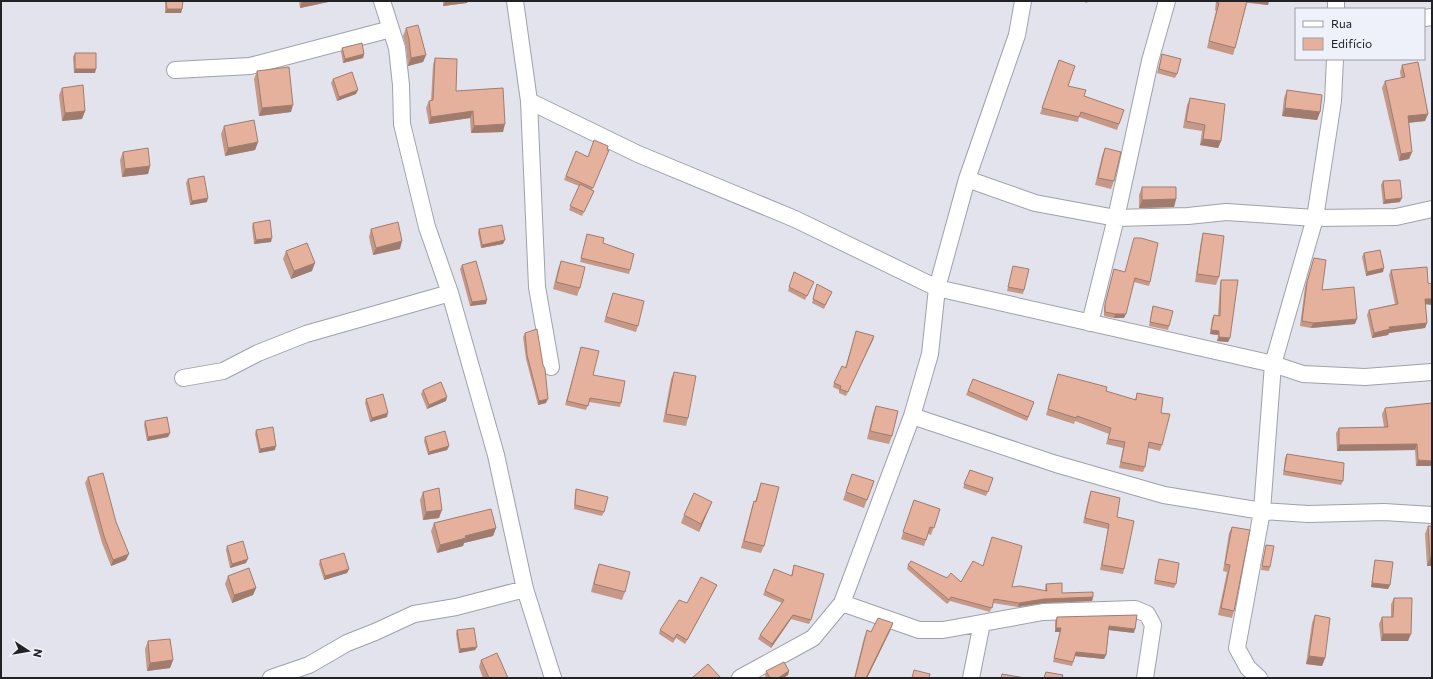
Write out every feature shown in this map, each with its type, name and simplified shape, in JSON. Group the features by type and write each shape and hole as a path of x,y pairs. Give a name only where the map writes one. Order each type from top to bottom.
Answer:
{"street":[{"path":"382,1 397,48 401,84 402,124 427,227 450,293 496,455 525,589 553,678"},
{"path":"515,1 529,101 537,287 551,367"},
{"path":"740,678 813,638 842,603 912,416 930,354 937,288 967,179 1017,35 1023,1"},
{"path":"1090,323 1116,218 1150,61 1167,1"},
{"path":"175,70 250,66 391,29"},
{"path":"1259,678 1248,668 1237,648 1262,511 1273,364 1315,218 1333,101 1335,60"},
{"path":"529,101 638,154 795,219 937,288 1273,364 1303,374 1365,377 1432,372"},
{"path":"967,179 1035,203 1116,218 1188,216 1226,212 1315,218 1396,217 1432,209"},
{"path":"183,378 223,371 258,353 306,334 450,293"},
{"path":"912,416 1056,464 1164,495 1262,511 1308,514 1384,512 1432,515"},
{"path":"271,678 309,665 347,643 414,614 456,607 525,589"},
{"path":"842,603 919,630 944,630 1043,612 1135,609 1147,614 1153,625 1145,678"},
{"path":"971,678 982,623"}],"building":[{"path":"166,1 183,1 182,9 167,9"},
{"path":"1218,1 1247,1 1235,48 1209,41 1219,3 1217,3"},
{"path":"418,25 426,55 411,58 406,28"},
{"path":"362,43 364,54 345,59 342,48"},
{"path":"75,53 96,53 96,69 75,69"},
{"path":"1162,54 1181,59 1177,74 1159,69"},
{"path":"435,58 457,59 456,91 503,88 505,124 474,126 473,111 431,117 429,101 433,100"},
{"path":"1059,60 1075,66 1068,86 1086,90 1084,96 1124,110 1119,124 1081,112 1079,117 1042,108"},
{"path":"1418,62 1428,114 1408,116 1412,152 1401,154 1385,81 1405,77 1402,65"},
{"path":"289,67 293,105 262,108 257,71"},
{"path":"352,72 358,90 339,97 333,79"},
{"path":"83,85 85,111 65,113 62,88"},
{"path":"1287,90 1322,95 1320,112 1285,108"},
{"path":"1190,98 1225,104 1221,141 1203,139 1205,125 1186,121"},
{"path":"254,120 258,142 228,148 224,126"},
{"path":"594,140 608,146 607,150 609,150 593,188 566,176 576,151 588,157"},
{"path":"148,148 150,166 125,169 123,152"},
{"path":"1105,148 1121,152 1114,181 1098,178"},
{"path":"204,176 208,198 192,201 188,179"},
{"path":"1400,180 1402,198 1385,200 1383,181"},
{"path":"580,184 594,191 584,212 570,206"},
{"path":"1142,187 1176,187 1176,199 1142,200"},
{"path":"270,220 272,238 256,240 253,223"},
{"path":"398,222 402,241 376,248 371,229"},
{"path":"502,225 505,240 482,245 479,229"},
{"path":"1203,233 1224,236 1219,277 1197,274"},
{"path":"587,234 604,238 603,243 634,254 630,270 581,258"},
{"path":"1134,238 1141,238 1158,243 1150,282 1135,278 1126,314 1105,312 1105,304 1114,269 1125,272"},
{"path":"307,243 315,263 294,271 286,251"},
{"path":"1380,250 1384,268 1367,272 1364,253"},
{"path":"1314,258 1326,260 1322,290 1354,287 1357,319 1313,323 1302,321 1307,282"},
{"path":"476,261 487,300 472,302 462,265"},
{"path":"561,261 585,267 580,288 556,282"},
{"path":"1013,266 1029,269 1024,290 1008,287"},
{"path":"1427,267 1428,283 1432,284 1432,299 1425,299 1427,323 1389,327 1390,329 1374,333 1369,310 1398,304 1391,270"},
{"path":"794,272 814,282 807,296 789,287"},
{"path":"1221,280 1238,280 1230,338 1219,337 1219,331 1211,330 1214,315 1220,316"},
{"path":"817,284 832,292 825,305 813,299"},
{"path":"613,293 644,301 638,326 606,317"},
{"path":"1153,306 1173,311 1169,326 1150,322"},
{"path":"537,329 545,369 548,399 539,401 527,355 525,333"},
{"path":"856,331 874,336 848,392 840,389 841,386 834,383 842,366 846,368"},
{"path":"581,347 599,351 593,375 625,381 621,403 590,398 588,406 567,401"},
{"path":"674,372 696,376 688,418 666,414"},
{"path":"1058,374 1107,387 1106,391 1136,400 1137,393 1163,398 1161,413 1170,414 1162,445 1149,442 1145,467 1121,462 1125,442 1108,439 1111,428 1077,416 1076,418 1048,409"},
{"path":"973,379 1034,402 1028,417 968,391"},
{"path":"441,382 447,397 429,405 423,390"},
{"path":"383,394 388,413 372,418 366,399"},
{"path":"1432,403 1432,461 1418,460 1417,444 1339,445 1339,428 1388,427 1385,408"},
{"path":"876,406 898,411 892,436 870,431"},
{"path":"167,417 170,433 148,437 145,421"},
{"path":"273,427 276,446 260,449 256,430"},
{"path":"445,431 449,446 429,452 425,437"},
{"path":"1287,454 1344,463 1343,481 1284,471"},
{"path":"970,470 993,478 988,492 964,484"},
{"path":"103,473 116,522 129,554 113,560 104,536 88,477"},
{"path":"852,474 874,481 867,500 846,492"},
{"path":"761,483 779,487 764,546 744,541 754,501 756,502"},
{"path":"439,488 442,510 426,512 423,492"},
{"path":"576,489 608,497 604,512 575,505"},
{"path":"1091,491 1120,498 1117,517 1134,521 1124,569 1102,565 1109,524 1085,518"},
{"path":"694,493 712,502 701,524 684,515"},
{"path":"914,500 940,509 934,528 930,527 926,540 903,532"},
{"path":"491,509 496,528 465,536 466,538 440,545 434,523"},
{"path":"1428,526 1432,526 1432,558 1430,558"},
{"path":"1232,527 1250,530 1234,611 1221,608 1230,565 1225,564"},
{"path":"992,537 1022,546 1012,587 1020,586 1047,591 1046,584 1062,583 1062,593 1093,592 1093,597 1044,599 1019,603 994,599 992,608 951,597 949,600 908,565 911,561 947,578 951,573 961,582 973,561 983,566"},
{"path":"243,541 248,559 232,564 227,546"},
{"path":"1266,545 1274,546 1270,567 1262,566"},
{"path":"344,553 349,569 325,576 320,560"},
{"path":"1159,559 1179,563 1176,584 1155,580"},
{"path":"1375,560 1393,562 1390,585 1372,583"},
{"path":"599,564 630,572 625,592 594,584"},
{"path":"794,565 824,574 811,620 793,615 772,644 760,635 784,600 765,591 774,569 792,576"},
{"path":"249,568 256,588 234,595 228,576"},
{"path":"701,577 717,585 687,640 677,634 674,639 660,630 679,600 687,603"},
{"path":"1394,598 1412,598 1411,634 1383,634 1382,617 1393,617"},
{"path":"1137,615 1135,629 1109,626 1106,655 1076,652 1073,662 1054,658 1061,628 1056,628 1057,617"},
{"path":"1315,615 1330,618 1325,658 1309,656"},
{"path":"878,618 893,623 866,678 855,678 867,630 871,632"},
{"path":"474,628 477,647 460,649 457,630"},
{"path":"170,639 173,660 150,663 148,641"},
{"path":"497,653 508,678 489,678 481,660"},
{"path":"784,662 789,671 778,678 770,678 766,671"},
{"path":"708,664 721,678 692,678"},
{"path":"914,670 930,674 929,678 912,678"},
{"path":"1046,672 1063,675 1062,678 1044,678"},
{"path":"1002,674 1025,678 1001,678"}]}
